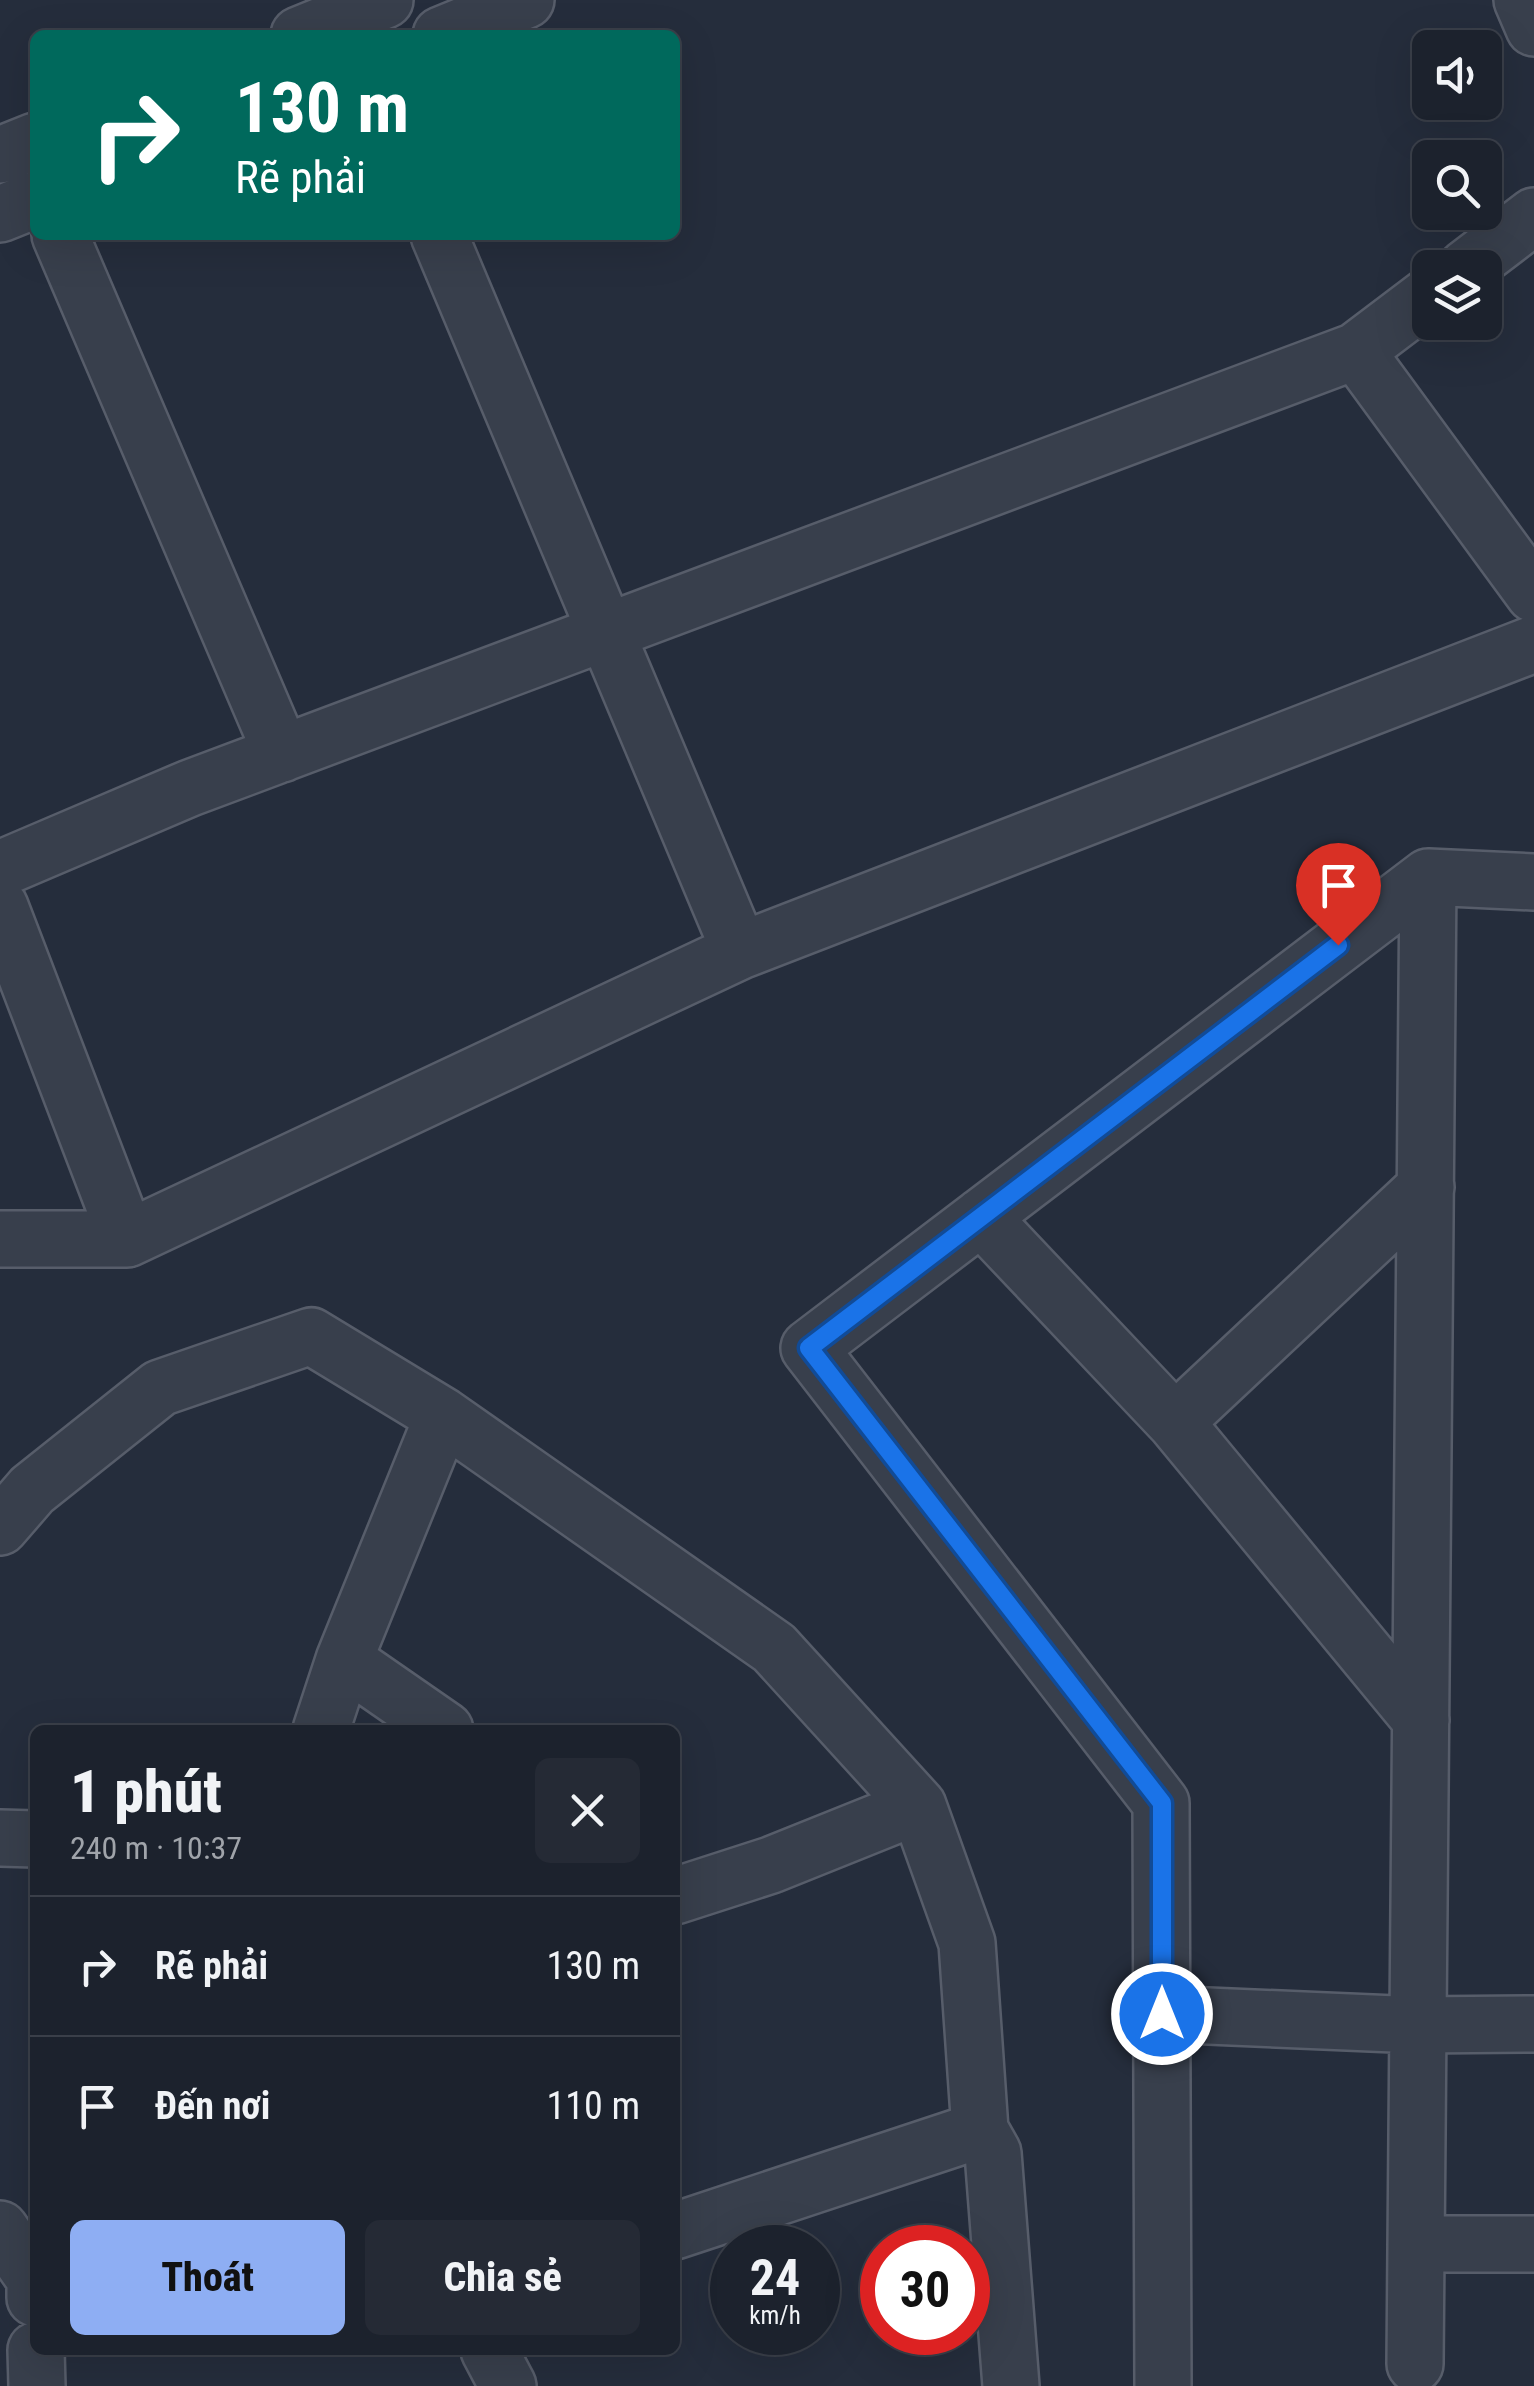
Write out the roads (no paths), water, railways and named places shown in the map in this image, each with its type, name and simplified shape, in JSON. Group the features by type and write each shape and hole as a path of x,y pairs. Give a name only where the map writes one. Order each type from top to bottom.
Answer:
{"street":[{"path":"453,30 526,0"},
{"path":"1522,0 1534,28"},
{"path":"312,30 359,12"},
{"path":"0,214 30,202"},
{"path":"1490,250 1534,216"},
{"path":"62,240 282,754"},
{"path":"441,240 740,951"},
{"path":"0,869 282,754 1356,352 1412,309"},
{"path":"1356,352 1534,594"},
{"path":"0,1238 127,1239 740,951 1534,644"},
{"path":"1163,2386 1162,1803 809,1348 1428,877 1534,882"},
{"path":"1415,2364 1428,877"},
{"path":"0,907 127,1239"},
{"path":"1175,1422 1426,1187"},
{"path":"981,1217 1175,1422 1420,1720"},
{"path":"0,1527 32,1490 160,1388 311,1336 443,1416 774,1648 918,1806 968,1942 980,2130 993,2153 1011,2386"},
{"path":"323,1725 344,1660 443,1416"},
{"path":"344,1660 438,1725"},
{"path":"680,1893 770,1865 918,1806"},
{"path":"0,1838 30,1839"},
{"path":"1162,2014 1418,2025 1534,2024"},
{"path":"680,2229 980,2130"},
{"path":"0,2229 30,2273"},
{"path":"1416,2244 1534,2244"},
{"path":"36,2355 37,2386"},
{"path":"492,2355 508,2386"}]}
